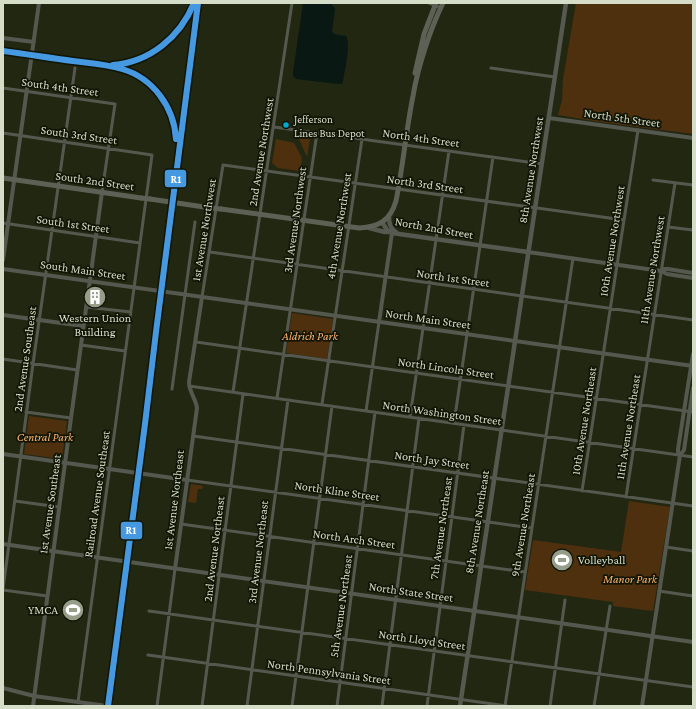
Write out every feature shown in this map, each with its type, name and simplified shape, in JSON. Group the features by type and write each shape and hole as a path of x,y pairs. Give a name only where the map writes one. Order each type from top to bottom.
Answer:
{"main road":[{"name":"8th Avenue Northwest","path":"515,341 566,3"},
{"path":"382,222 395,206 415,73 424,34 435,4"},
{"path":"413,94 425,51 442,5"},
{"name":"South 2nd Street","path":"3,178 184,204"},
{"name":"North 2nd Street","path":"184,204 348,227 369,228 382,222 387,230 399,234 528,252"},
{"path":"389,215 391,228 399,234"},
{"path":"369,228 392,232"},
{"name":"8th Avenue Northeast","path":"460,706 515,341"}],"street":[{"path":"3,260 40,3"},
{"name":"2nd Avenue Northwest","path":"247,304 292,3"},
{"path":"429,3 442,5"},
{"path":"3,38 34,42"},
{"name":"2nd Avenue Southeast","path":"3,590 26,412 75,68"},
{"path":"491,68 555,77"},
{"name":"South 4th Street","path":"3,88 115,104 108,148"},
{"name":"North 5th Street","path":"549,118 693,138"},
{"name":"North 4th Street","path":"274,127 542,164"},
{"name":"10th Avenue Northwest","path":"604,354 638,130"},
{"name":"South 3rd Street","path":"3,133 152,155"},
{"name":"3rd Avenue Northwest","path":"291,309 317,133"},
{"name":"4th Avenue Northwest","path":"322,404 362,139"},
{"path":"102,192 108,148"},
{"path":"410,417 449,151"},
{"name":"Railroad Avenue Southeast","path":"78,702 152,155"},
{"path":"454,423 493,157"},
{"name":"North 3rd Street","path":"223,165 624,220"},
{"name":"1st Avenue Northwest","path":"202,297 223,165"},
{"path":"653,180 693,185"},
{"name":"11th Avenue Northwest","path":"648,360 675,183"},
{"name":"1st Avenue Southeast","path":"33,706 102,192"},
{"path":"172,389 195,222"},
{"name":"South 1st Street","path":"3,223 140,242"},
{"path":"668,227 693,230"},
{"path":"385,232 390,235 391,242"},
{"path":"366,411 392,232"},
{"name":"North 1st Street","path":"210,252 693,320"},
{"name":"North 2nd Street","path":"528,252 617,264 693,278"},
{"name":"9th Avenue Northeast","path":"505,706 573,258"},
{"name":"South Main Street","path":"3,269 161,291"},
{"name":"North 2nd Street","path":"661,271 668,269 693,273"},
{"name":"North Main Street","path":"161,291 692,366"},
{"path":"189,386 202,297"},
{"path":"233,392 247,304"},
{"path":"86,307 131,312"},
{"path":"277,398 291,309"},
{"path":"3,315 84,326"},
{"name":"North Lincoln Street","path":"196,342 691,412"},
{"path":"81,345 125,351"},
{"name":"10th Avenue Northeast","path":"582,491 604,354"},
{"path":"642,706 680,455 678,449 693,354"},
{"path":"3,359 78,370"},
{"name":"11th Avenue Northeast","path":"626,497 648,360"},
{"name":"North Washington Street","path":"189,386 693,457"},
{"name":"1st Avenue Northeast","path":"158,706 197,405 189,386"},
{"path":"680,455 684,450 691,412 693,388"},
{"name":"2nd Avenue Northeast","path":"202,706 243,394"},
{"name":"3rd Avenue Northeast","path":"247,706 288,400"},
{"path":"292,706 332,406"},
{"path":"26,412 71,418"},
{"name":"5th Avenue Northeast","path":"337,706 375,412"},
{"path":"382,706 419,418"},
{"name":"7th Avenue Northeast","path":"427,706 464,425"},
{"name":"North Jay Street","path":"193,436 693,506"},
{"name":"North Kline Street","path":"3,454 532,528"},
{"path":"15,501 60,507"},
{"name":"North Arch Street","path":"181,524 525,572"},
{"name":"North State Street","path":"3,544 693,642"},
{"path":"666,547 693,551"},
{"path":"3,590 47,596"},
{"path":"659,591 693,596"},
{"path":"550,706 566,600"},
{"path":"594,706 610,606"},
{"name":"North Lloyd Street","path":"149,611 693,687"},
{"name":"North Pennsylvania Street","path":"148,655 505,706"},
{"path":"3,688 34,696 107,706"}],"green space":[{"path":"576,3 693,3 693,134 558,115 562,100 563,79"},
{"path":"298,137 310,139 307,157"},
{"path":"276,139 294,143 302,158 300,171 278,168 272,163"},
{"name":"Aldrich Park","path":"292,313 333,319 327,359 286,353"},
{"name":"Central Park","path":"29,416 67,421 62,459 24,454"},
{"path":"191,484 203,486 202,489 198,489 196,503 188,502"},
{"name":"Manor Park","path":"629,501 670,507 653,611 613,606 613,602 525,590 533,540 621,552"}],"shaded area":[{"path":"303,3 330,3 334,7 335,10 332,31 334,34 346,36 348,45 342,84 296,79 293,76"}],"transit line":[{"name":"R1","path":"113,65 139,59 162,46 181,27 194,3"},
{"name":"R1","path":"108,706 198,3"},
{"name":"R1","path":"3,51 116,67 133,73 143,79 160,95 171,116 176,139"}],"place":[{"name":"Jefferson Lines Bus Depot","path":"286,125"},
{"name":"Western Union Building","path":"95,297"},
{"name":"Volleyball","path":"562,560"},
{"name":"YMCA","path":"73,610"}]}
